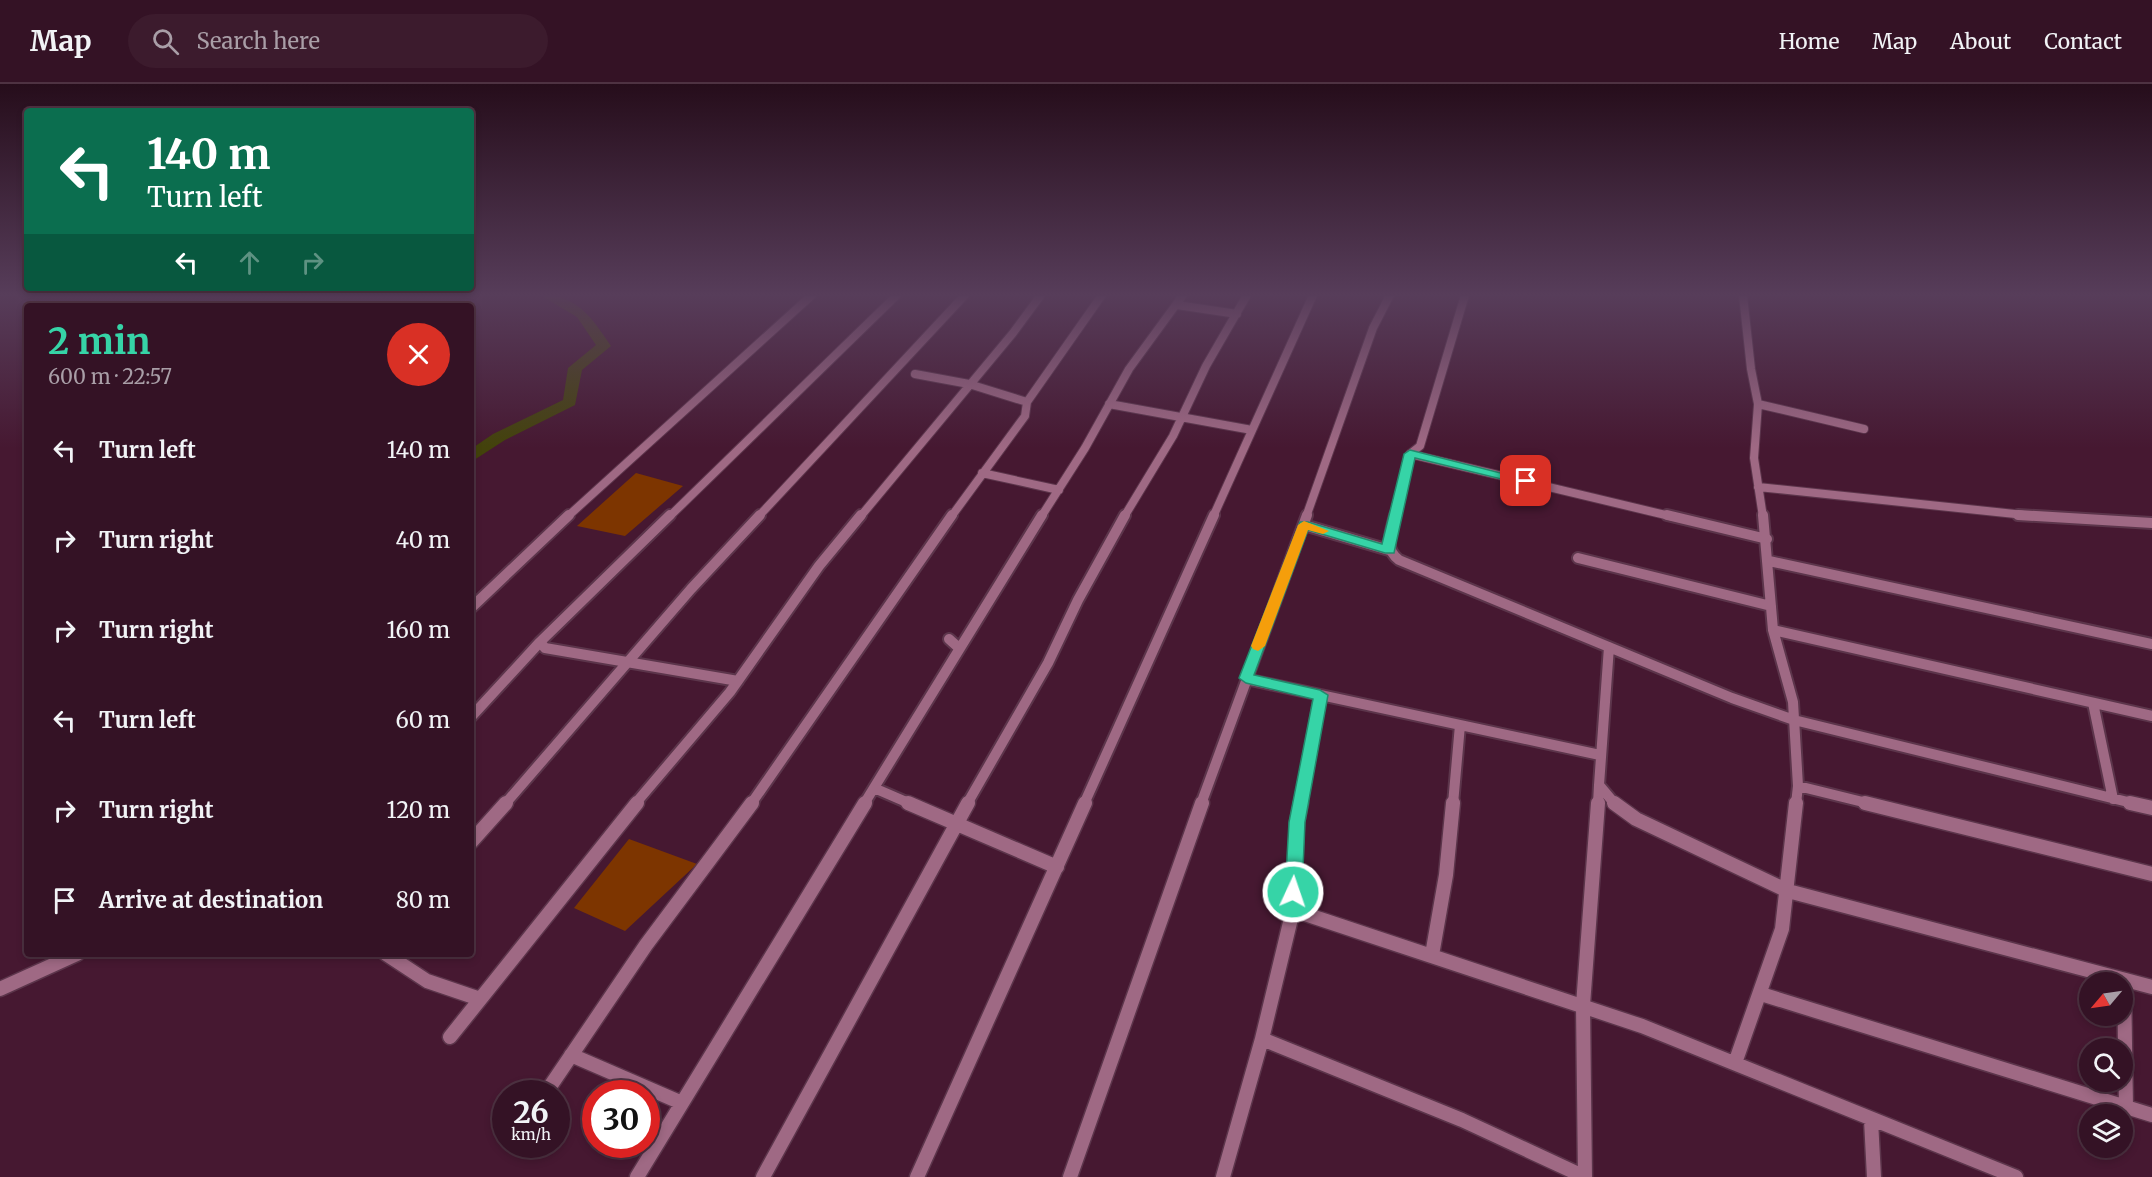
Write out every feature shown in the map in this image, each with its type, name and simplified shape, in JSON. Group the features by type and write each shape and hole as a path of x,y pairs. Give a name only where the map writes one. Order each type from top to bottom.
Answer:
{"street":[{"path":"474,605 602,483 755,346"},
{"path":"474,714 540,642 845,346"},
{"path":"474,839 691,589 917,346"},
{"path":"450,1036 677,752 738,681 819,566 1002,346"},
{"path":"554,1080 646,945 751,804 982,473 1025,416 1027,402 1066,346"},
{"path":"637,1177 1144,346"},
{"path":"763,1177 956,823 1048,663 1078,600 1182,417 1218,346"},
{"path":"916,1177 1290,346"},
{"path":"1070,1177 1246,678 1304,525 1312,494 1354,387 1367,346"},
{"path":"1389,550 1388,545 1410,454 1420,446 1450,346"},
{"path":"1735,1064 1782,929 1798,786 1793,702 1773,630 1767,539 1754,458 1758,404 1749,346"},
{"path":"915,374 969,384 1027,402"},
{"path":"1109,404 1252,430"},
{"path":"1758,404 1864,429"},
{"path":"1410,454 1767,539"},
{"path":"982,473 1059,489"},
{"path":"1758,487 2014,516 2152,523"},
{"path":"1304,525 1389,550 1407,565 1732,698 1794,720 2152,808"},
{"path":"1578,558 1771,606"},
{"path":"1769,561 2152,644"},
{"path":"1773,630 2152,716"},
{"path":"949,639 959,648"},
{"path":"540,642 545,648 631,660 738,681"},
{"path":"1262,1039 1462,1120 1585,1177 1583,1005 1600,755 1610,647"},
{"path":"1246,678 1600,755"},
{"path":"1223,1177 1262,1039 1293,910 1297,822 1320,695"},
{"path":"2092,703 2113,799"},
{"path":"1432,955 1446,875 1460,725"},
{"path":"1599,785 1619,809 1636,819 1788,891 2094,972"},
{"path":"1798,786 2152,874"},
{"path":"874,788 1056,867"},
{"path":"1293,910 1583,1005 2016,1177"},
{"path":"0,989 70,957"},
{"path":"391,957 427,981 480,999"},
{"path":"2133,982 2152,987"},
{"path":"1761,994 2116,1104"},
{"path":"2125,1026 2126,1104"},
{"path":"571,1055 682,1102"},
{"path":"2133,1109 2152,1115"},
{"path":"1871,1120 1874,1177"}],"shaded area":[{"path":"636,473 683,486 625,536 577,526"},
{"path":"629,839 697,864 625,931 574,908"}],"waterway":[{"path":"474,455 499,437 570,402 575,368 604,346"}],"slow traffic":[{"path":"1258,646 1304,525 1323,531"}],"route":[{"path":"1293,892 1297,822 1320,695 1246,678 1304,525 1389,550 1388,545 1410,454 1526,481"}]}
